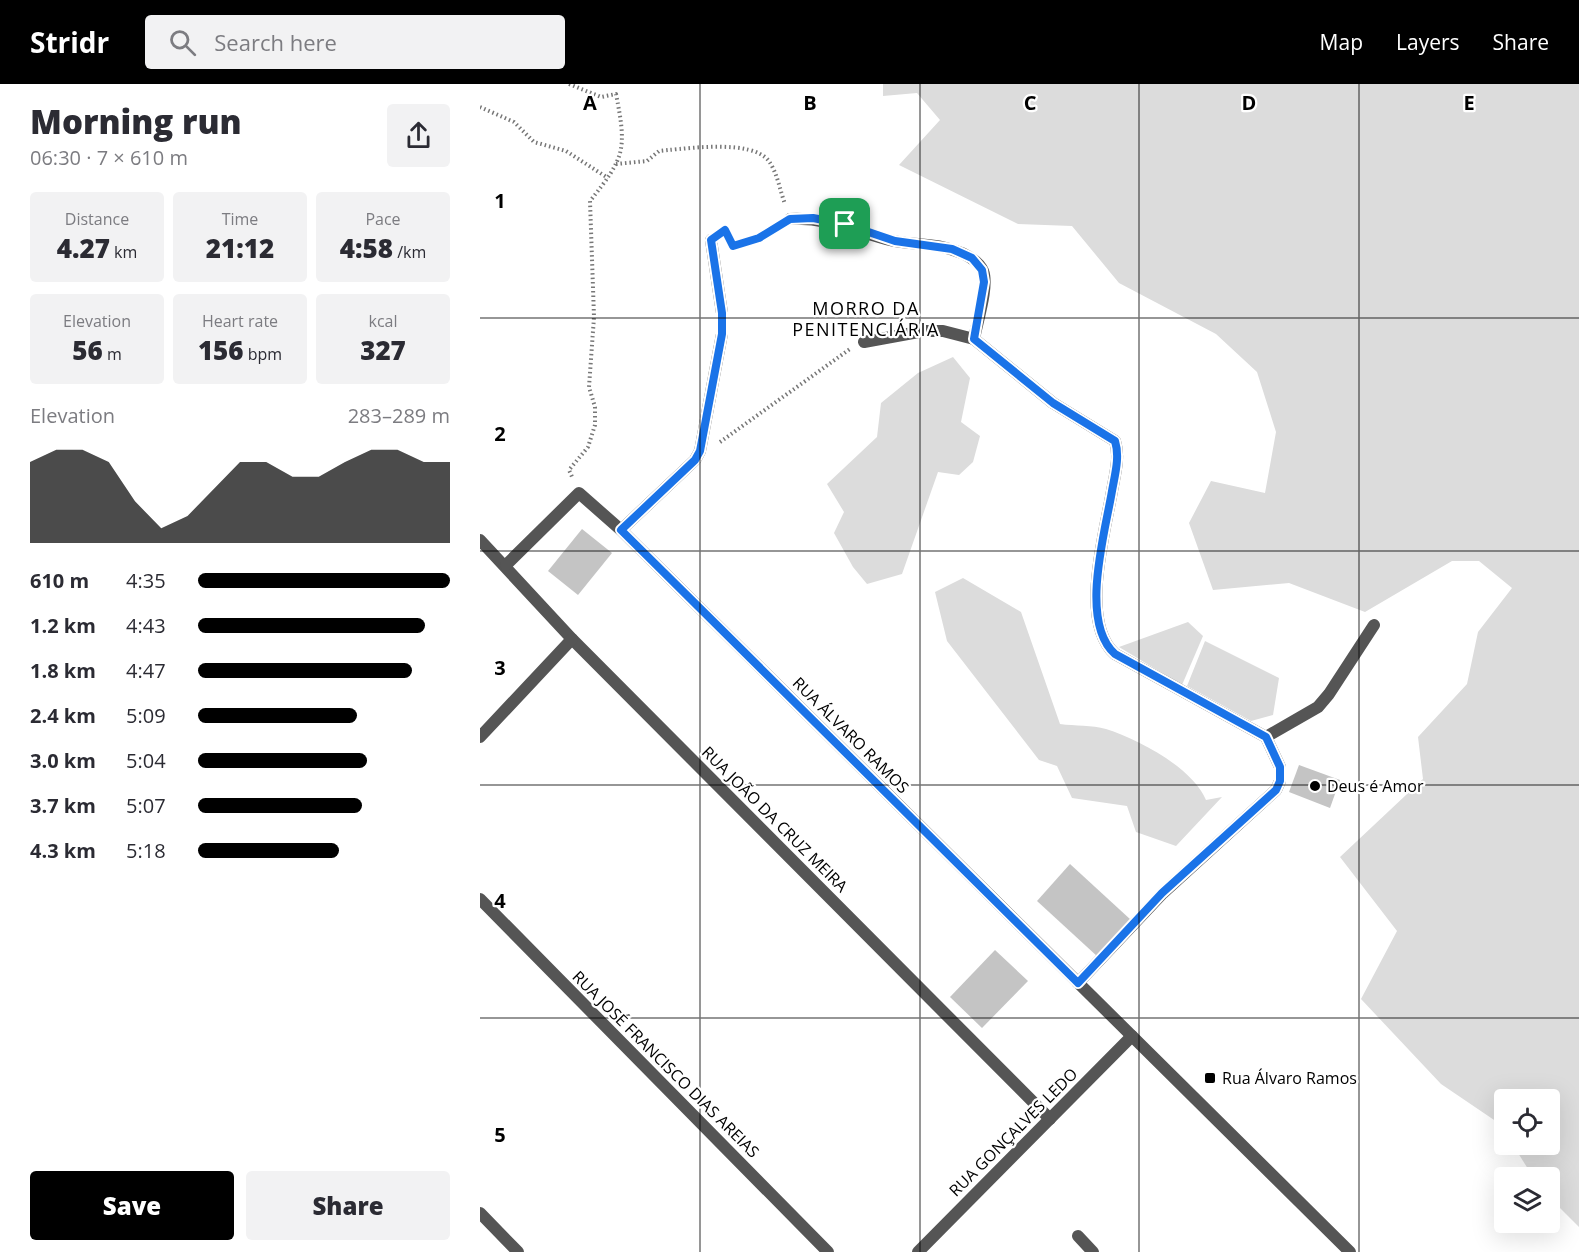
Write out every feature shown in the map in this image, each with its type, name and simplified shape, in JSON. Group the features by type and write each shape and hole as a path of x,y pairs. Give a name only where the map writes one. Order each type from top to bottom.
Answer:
{"street":[{"path":"790,219 813,218 845,224 895,241 952,249 972,258 982,270 984,282 974,339"},
{"path":"621,530 695,460 704,437 722,334 722,313 711,240"},
{"path":"864,342 924,331 943,331 974,339 1053,403 1115,441 1117,463 1098,576 1097,616 1100,635 1106,646 1115,654 1266,737 1280,767 1280,781 1276,790 1162,893 1078,983"},
{"path":"506,565 579,493"},
{"name":"RUA ÁLVARO RAMOS","path":"579,493 621,530 1350,1252"},
{"name":"RUA JOÃO DA CRUZ MEIRA","path":"480,540 506,565 572,639 1050,1119"},
{"path":"1266,737 1318,707 1374,625"},
{"path":"480,737 572,639"},
{"name":"RUA JOSÉ FRANCISCO DIAS AREIAS","path":"480,899 828,1252"},
{"name":"RUA GONÇALVES LEDO","path":"918,1252 1132,1036"},
{"path":"480,1213 518,1252"},
{"path":"1078,1236 1093,1252"}],"path":[{"path":"569,84 601,97 616,94 623,131 622,150 616,164 590,201 594,306 589,387 595,407 595,425 588,447 569,470 579,493"},
{"path":"480,106 514,122 534,142 566,151 608,178"},
{"path":"616,164 647,161 659,152 668,150 726,147 763,155 770,163 790,219 759,238 733,246 725,230 711,240"},
{"path":"695,460 838,356 864,342"}],"shaded area":[{"path":"883,84 1579,84 1579,1227 1560,1208 1560,1167 1527,1167 1519,1155 1560,1155 1560,1089 1494,1089 1494,1120 1441,1084 1361,999 1397,931 1340,857 1423,779 1418,737 1467,684 1478,632 1512,588 1479,561 1452,561 1365,612 1289,583 1213,590 1189,523 1211,481 1265,493 1276,432 1257,372 1216,334 1119,283 1072,226 1018,224 899,165 940,120 917,93 883,96"},
{"path":"953,357 970,378 961,422 980,436 973,462 959,475 938,472 902,574 867,584 853,567 834,533 844,512 827,484 877,437 881,403 918,373"},
{"path":"963,578 1021,612 1060,724 1101,728 1133,740 1177,766 1199,788 1206,800 1222,797 1176,846 1136,832 1127,806 1072,798 1057,766 1039,760 947,641 935,592"},
{"path":"1188,622 1203,636 1182,685 1119,647"},
{"path":"1205,641 1279,678 1273,715 1251,721 1187,686"}],"building":[{"path":"582,529 612,553 578,595 548,571"},
{"name":"Deus é Amor","path":"1299,765 1340,780 1330,808 1289,792"},
{"path":"1070,864 1131,920 1098,957 1037,901"},
{"path":"995,950 1028,981 982,1028 950,997"}],"place":[{"name":"Deus é Amor","path":"1315,786"},
{"name":"Rua Álvaro Ramos","path":"1210,1078"}],"district":[{"name":"MORRO DA PENITENCIÁRIA","path":"866,319"}],"route":[{"path":"813,218 845,224 895,241 952,249 972,258 982,270 984,282 974,339 1053,403 1115,441 1118,450 1098,576 1097,616 1100,635 1106,646 1115,654 1266,737 1280,767 1280,781 1276,790 1162,893 1078,983 621,530 695,460 700,451 722,334 722,313 711,240 725,230 733,246 759,238 790,219 813,218"}]}
